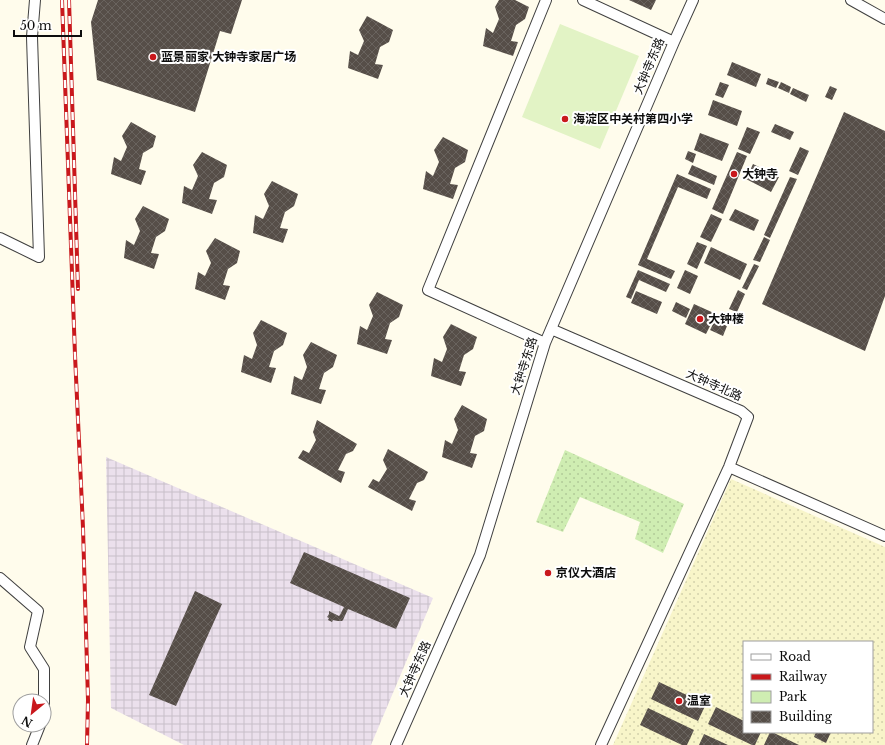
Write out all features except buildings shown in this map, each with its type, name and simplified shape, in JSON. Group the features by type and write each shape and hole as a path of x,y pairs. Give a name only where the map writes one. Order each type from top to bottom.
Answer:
{"street":[{"path":"0,238 39,257 32,37 35,0"},
{"path":"545,343 428,290 546,0"},
{"path":"583,0 674,42"},
{"name":"大钟寺东路","path":"396,745 480,555 545,343 693,0"},
{"path":"851,0 885,19"},
{"name":"大钟寺北路","path":"551,329 741,410 748,417 729,467"},
{"path":"601,745 729,467 885,536"},
{"path":"0,578 38,611 30,647 44,669 44,693"},
{"path":"32,745 37,733"}],"shaded area":[{"path":"106,457 433,598 371,745 184,745 111,708"},
{"path":"731,479 885,547 885,745 613,745"}],"green space":[{"path":"560,24 639,56 600,149 522,117"},
{"path":"565,450 684,504 663,553 635,539 640,522 580,497 563,532 536,522"}],"railway":[{"path":"62,0 83,528 88,700 87,745"},
{"path":"69,0 78,289"}],"place":[{"name":"蓝景丽家 大钟寺家居广场","path":"153,57"},
{"name":"海淀区中关村第四小学","path":"565,119"},
{"name":"大钟寺","path":"734,174"},
{"name":"大钟楼","path":"700,319"},
{"name":"京仪大酒店","path":"548,573"},
{"name":"温室","path":"679,701"}]}
